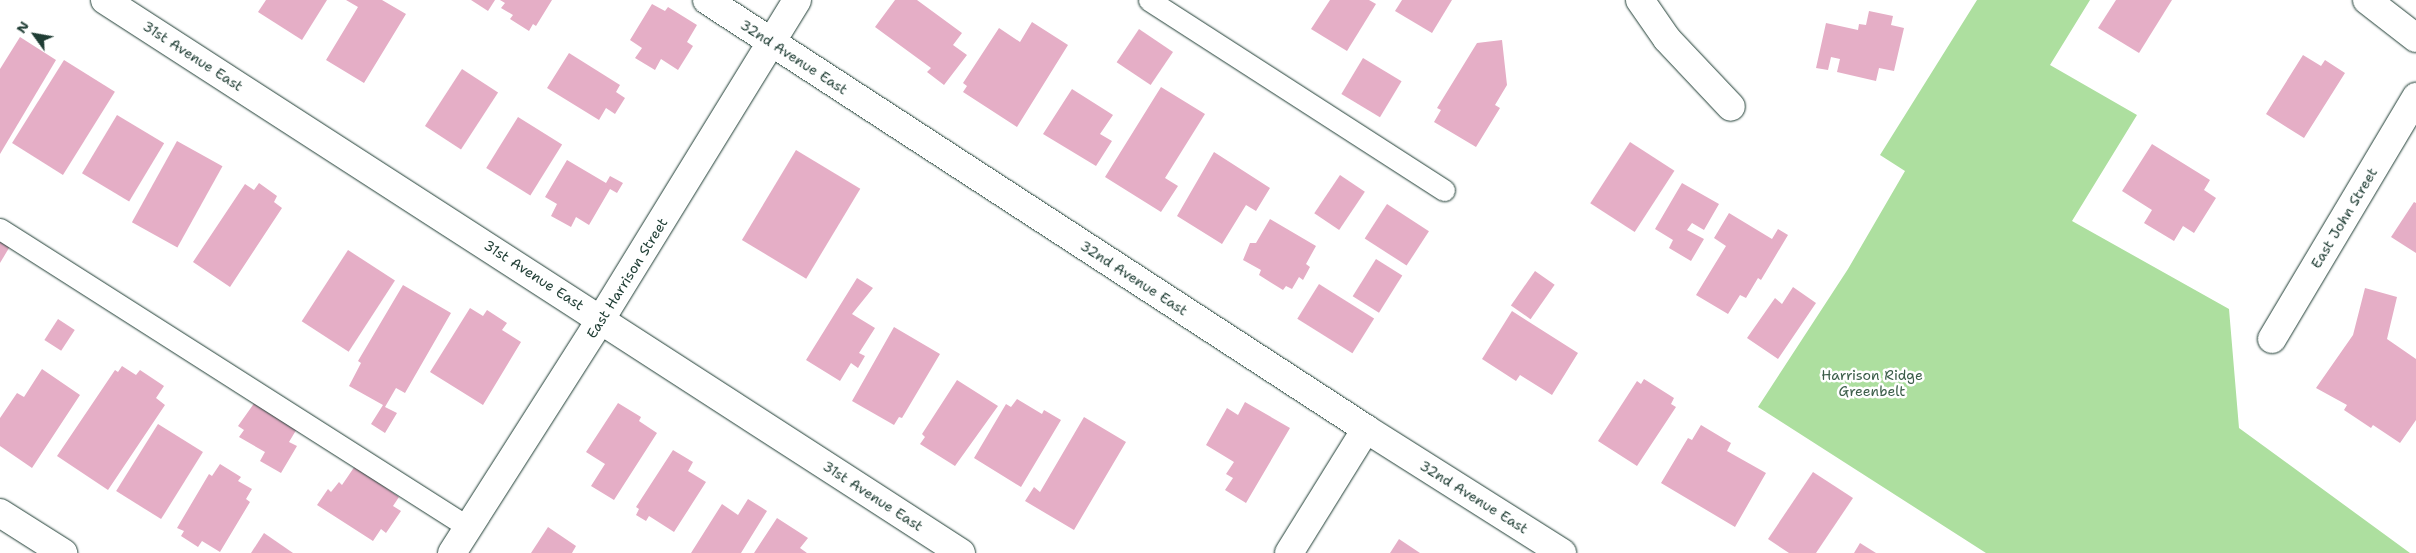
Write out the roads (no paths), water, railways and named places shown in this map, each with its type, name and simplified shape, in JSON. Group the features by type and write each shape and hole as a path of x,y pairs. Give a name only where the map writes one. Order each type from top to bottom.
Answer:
{"street":[{"name":"31st Avenue East","path":"105,0 961,553"},
{"name":"32nd Avenue East","path":"707,0 1366,429 1562,553"},
{"name":"East Harrison Street","path":"452,553 601,319 797,0"},
{"path":"1640,0 1667,39 1730,107"},
{"path":"2367,0 2416,38"},
{"name":"East John Street","path":"2272,339 2416,97"},
{"path":"1289,553 1366,429"},
{"path":"0,513 62,553"}],"lane":[{"path":"1149,0 1444,190"},
{"path":"0,229 468,527"}],"park label":[{"name":"Harrison Ridge Greenbelt","path":"1872,384"}]}
